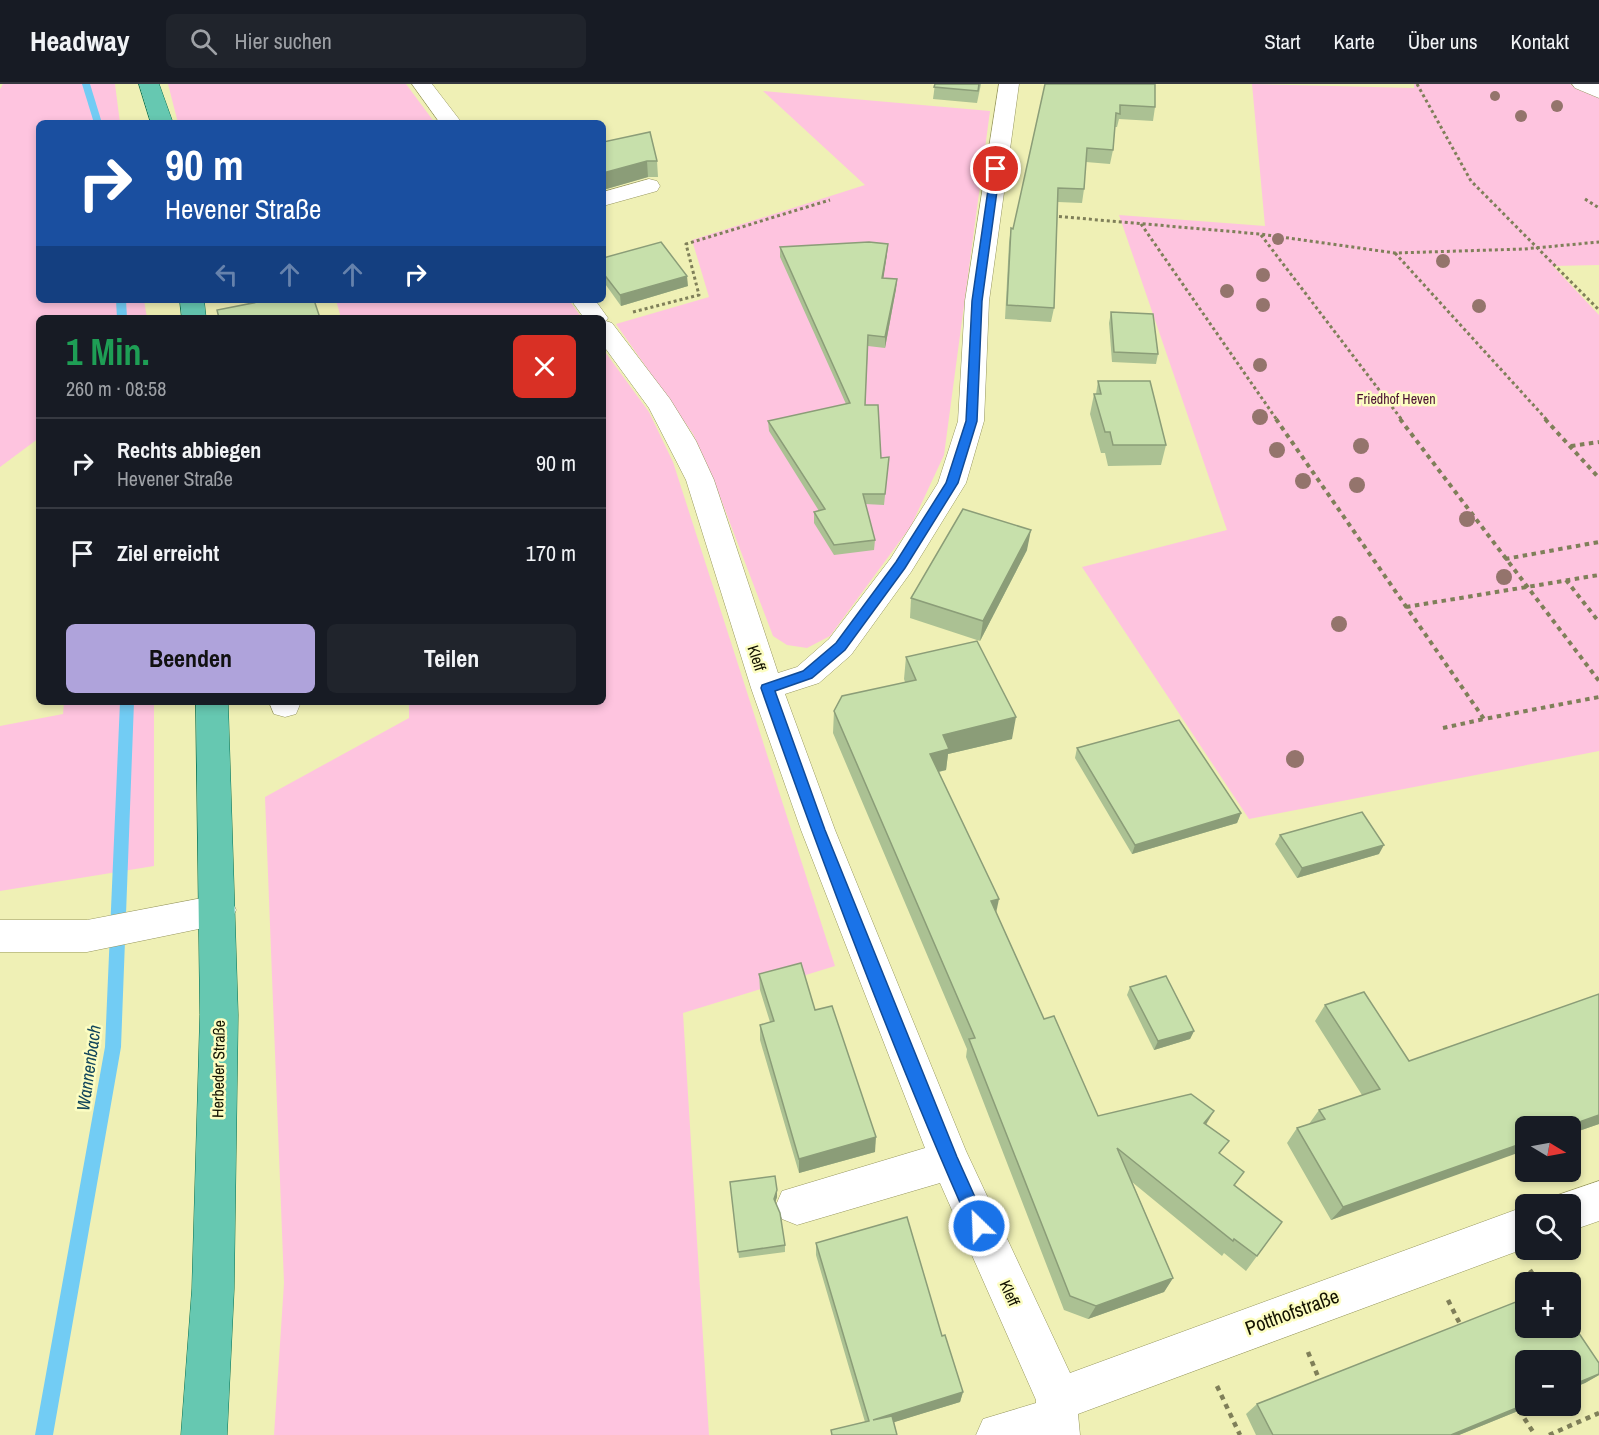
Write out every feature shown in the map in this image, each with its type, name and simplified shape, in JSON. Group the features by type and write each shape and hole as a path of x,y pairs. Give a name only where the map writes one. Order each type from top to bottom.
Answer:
{"main road":[{"path":"149,84 161,120"},
{"name":"Herbeder Straße","path":"204,1435 213,1289 219,1015 212,705"}],"street":[{"path":"422,84 449,120"},
{"path":"767,688 808,675 840,647 901,565 952,483 971,421 977,301 1009,84"},
{"path":"1582,84 1599,92"},
{"path":"606,198 649,186"},
{"name":"Kleff","path":"614,321 700,480 767,688 818,830 950,1160 1057,1418"},
{"path":"1,940 87,936 218,910"},
{"path":"797,1205 950,1160"},
{"path":"1581,1207 1599,1201"},
{"name":"Potthofstraße","path":"999,1435 1057,1418 1198,1347 1515,1231"}],"path":[{"path":"1417,84 1471,181 1599,310"},
{"path":"1585,199 1599,208"},
{"path":"614,321 699,294 686,244 830,200"},
{"path":"989,211 1260,234 1395,253 1599,242"},
{"path":"1141,224 1484,719"},
{"path":"1260,234 1599,681"},
{"path":"1395,253 1599,478"},
{"path":"1570,446 1599,442"},
{"path":"1505,559 1599,542"},
{"path":"1406,607 1599,574"},
{"path":"1566,580 1599,622"},
{"path":"1443,728 1599,698"},
{"path":"1198,1347 1240,1435"},
{"path":"1549,1435 1599,1413"},
{"path":"1523,1416 1535,1435"}],"green space":[{"path":"3,84 115,84 120,120 36,120 36,303 144,303 146,315 36,315 36,440 0,467 0,89"},
{"path":"168,84 406,84 433,120 177,120"},
{"name":"Friedhof Heven","path":"1252,84 1414,88 1414,84 1570,84 1599,97 1599,265 1553,266 1599,315 1599,751 1249,819 1082,567 1227,530 1119,215 1265,226"},
{"path":"763,91 990,111 944,455 911,526 830,636 807,648 787,645 773,636 714,481 693,434 616,324 709,297 692,240 865,185"},
{"path":"337,303 571,303 580,315 340,315"},
{"path":"606,353 649,412 673,462 835,966 683,1013 709,1435 274,1435 284,1283 265,797 409,718 409,705 606,705"},
{"path":"64,705 154,705 154,866 0,891 0,726 63,714"}],"building":[{"path":"935,84 979,84 978,91 934,87"},
{"path":"1045,84 1155,84 1155,107 1120,105 1120,114 1116,113 1113,150 1087,148 1084,189 1058,188 1054,308 1007,305 1011,228 1013,229"},
{"path":"650,132 657,161 647,161 606,172 606,141"},
{"path":"661,242 687,276 620,295 606,277 606,257"},
{"path":"869,242 888,244 882,278 897,279 885,337 868,335 865,405 878,405 881,458 889,457 885,494 863,494 875,540 834,545 814,512 825,509 768,421 850,403 780,247"},
{"path":"253,303 315,303 319,315 218,315 217,310"},
{"path":"1111,312 1153,314 1158,354 1114,352"},
{"path":"1098,381 1150,381 1166,445 1113,445 1110,432 1105,432 1094,394 1101,394"},
{"path":"963,509 1031,530 983,621 911,598"},
{"path":"977,641 1016,717 943,735 949,749 930,754 999,899 991,901 1044,1019 1054,1016 1098,1116 1191,1094 1214,1111 1204,1123 1229,1141 1219,1153 1244,1172 1234,1185 1282,1222 1257,1256 1234,1239 1233,1241 1117,1148 1173,1278 1096,1306 1070,1296 969,1039 975,1038 834,711 842,696 916,680 906,657"},
{"path":"1179,720 1241,813 1135,845 1077,748"},
{"path":"1362,812 1384,845 1302,868 1280,835"},
{"path":"801,963 815,1010 832,1006 876,1137 799,1159 760,1025 774,1021 759,974"},
{"path":"1166,976 1194,1031 1158,1041 1130,987"},
{"path":"1364,992 1409,1061 1599,994 1599,1115 1581,1121 1581,1116 1515,1116 1515,1146 1343,1207 1297,1128 1325,1119 1319,1110 1380,1089 1325,1005"},
{"path":"775,1176 777,1190 774,1199 780,1213 785,1245 738,1252 730,1182"},
{"path":"907,1217 942,1336 945,1335 963,1392 873,1420 892,1416 897,1435 832,1435 831,1430 869,1421 816,1243"},
{"path":"1515,1302 1515,1338 1581,1336 1599,1363 1599,1374 1581,1381 1581,1350 1515,1350 1515,1409 1451,1435 1273,1435 1257,1404"}],"waterway":[{"name":"Wannenbach","path":"86,84 97,120"},
{"name":"Wannenbach","path":"121,303 122,315"},
{"name":"Wannenbach","path":"44,1435 113,1047 127,705"}],"route":[{"path":"979,1226 950,1160 818,830 767,688 808,675 840,647 901,565 952,483 971,421 977,301 996,169"}]}
